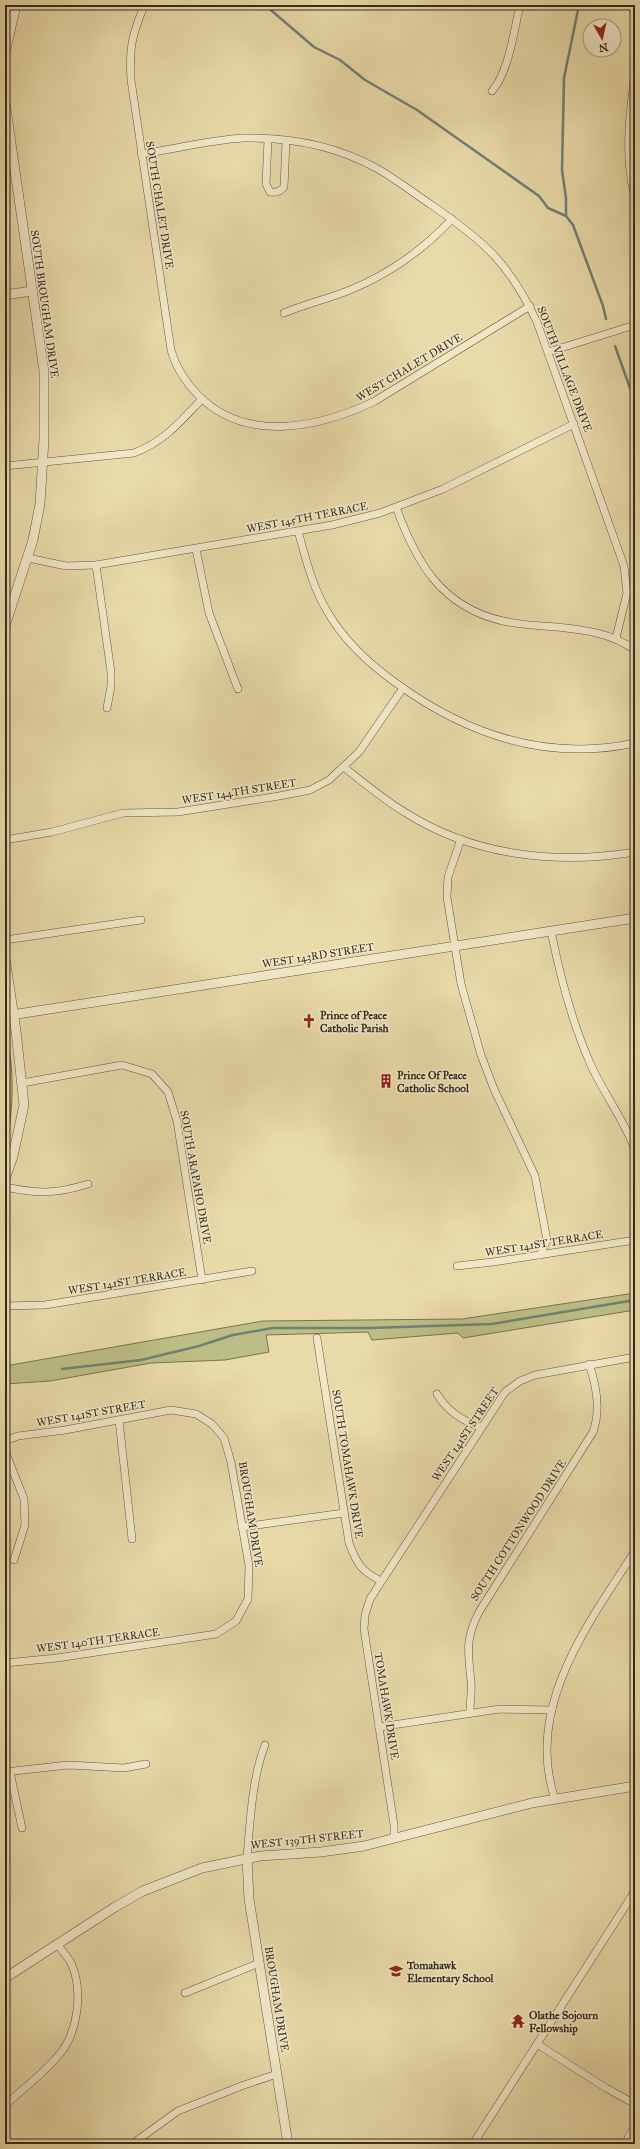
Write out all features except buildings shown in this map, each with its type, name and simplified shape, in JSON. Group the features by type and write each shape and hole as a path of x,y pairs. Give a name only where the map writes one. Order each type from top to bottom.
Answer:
{"street":[{"path":"5,53 16,5"},
{"path":"492,91 500,79 505,65 520,5"},
{"name":"SOUTH CHALET DRIVE","path":"144,6 133,32 129,54 141,154 171,350 179,371 190,387 202,399"},
{"path":"635,81 630,128 630,155 635,194"},
{"name":"SOUTH BROUGHAM DRIVE","path":"5,102 44,371 43,461 40,504 28,558 8,604 5,626"},
{"name":"SOUTH VILLAGE DRIVE","path":"141,154 228,140 286,141 317,145 355,158 397,181 478,238 499,259 517,284 530,306 548,352 624,566 627,593 616,638"},
{"path":"268,140 266,184 267,189 274,193 284,187 286,141"},
{"path":"284,314 351,289 374,278 426,246 452,219"},
{"path":"5,296 32,291"},
{"name":"WEST CHALET DRIVE","path":"202,399 225,416 248,425 283,427 336,417 375,401 530,306"},
{"path":"548,352 635,325"},
{"path":"5,466 43,461 122,456 149,447 168,434 202,399"},
{"name":"WEST 145TH TERRACE","path":"28,558 66,566 96,565 196,549 360,519 443,489 574,424"},
{"path":"396,507 412,549 428,574 453,598 470,609 502,621 591,631 616,638 635,650"},
{"path":"298,531 308,570 316,591 332,618 355,649 373,666 440,713 466,726 518,742 568,749 635,744"},
{"path":"196,549 209,613 238,689"},
{"path":"96,565 111,672 111,686 107,708"},
{"name":"WEST 144TH STREET","path":"5,840 52,832 123,813 178,812 297,793 323,784 345,768 359,752 404,688"},
{"path":"345,768 374,792 407,814 433,828 461,839 508,852 560,859 610,857 635,852"},
{"path":"461,839 447,884 447,897 461,984 481,1055 494,1089 527,1155 535,1176 547,1240 540,1255"},
{"name":"WEST 143RD STREET","path":"9,1016 635,918"},
{"path":"5,940 141,920"},
{"path":"551,931 563,989 579,1038 591,1064 624,1125 635,1150"},
{"path":"5,958 9,1016 22,1083 24,1105 13,1156 5,1179"},
{"name":"SOUTH ARAPAHO DRIVE","path":"22,1083 122,1065 152,1074 168,1092 177,1121 202,1280"},
{"path":"5,1186 29,1192 48,1193 65,1191 88,1184"},
{"name":"WEST 141ST TERRACE","path":"457,1266 635,1240"},
{"name":"WEST 141ST TERRACE","path":"5,1306 45,1305 252,1271"},
{"name":"SOUTH TOMAHAWK DRIVE","path":"317,1338 349,1543 355,1558 366,1573 381,1581"},
{"name":"WEST 141ST STREET","path":"381,1581 500,1398 520,1381 534,1375 635,1357"},
{"name":"SOUTH COTTONWOOD DRIVE","path":"470,1712 471,1682 467,1652 472,1626 478,1612 593,1432 598,1412 598,1401 589,1364"},
{"path":"437,1394 450,1410 468,1423 481,1427"},
{"name":"WEST 141ST STREET","path":"5,1441 18,1436 65,1430 171,1410 181,1412"},
{"name":"BROUGHAM DRIVE","path":"181,1412 196,1414 212,1424 224,1438 231,1462 249,1566 248,1599 236,1621 216,1634 194,1638"},
{"path":"119,1420 132,1539"},
{"path":"5,1452 24,1499 25,1525 14,1560"},
{"path":"242,1527 344,1513"},
{"path":"554,1799 548,1778 547,1750 552,1710 565,1667 576,1643 635,1551"},
{"name":"TOMAHAWK DRIVE","path":"381,1581 367,1606 364,1629 394,1825 394,1838"},
{"name":"WEST 140TH TERRACE","path":"5,1663 57,1658 194,1638"},
{"path":"379,1727 470,1712 514,1708 552,1710"},
{"path":"247,1858 249,1828 258,1774 265,1746"},
{"path":"22,1828 8,1772 68,1765 124,1768 146,1764"},
{"name":"WEST 139TH STREET","path":"5,1978 58,1945 103,1914 143,1891 202,1868 247,1858 344,1849 394,1838 480,1815 554,1799 635,1786"},
{"name":"BROUGHAM DRIVE","path":"247,1858 249,1899 288,2144"},
{"path":"473,2144 635,1890"},
{"path":"5,2105 59,2054 72,2036 77,2002 76,1981 71,1963 58,1945"},
{"path":"185,1993 259,1963"},
{"path":"537,2044 606,2088 635,2104"},
{"path":"132,2144 178,2111 244,2085 277,2074"},
{"path":"625,2144 635,2125"}],"green space":[{"path":"5,1034 8,1040 11,1061 12,1100 5,1153"},
{"path":"635,1293 635,1310 463,1338 458,1333 372,1340 368,1332 266,1335 269,1352 225,1360 151,1363 50,1381 5,1384 5,1366 263,1321 462,1319"}],"waterway":[{"path":"265,5 314,47 340,60 365,80 417,110 539,196 548,208 566,216 573,225 603,306 606,319"},
{"path":"566,216 566,198 562,170 564,78 579,5"},
{"path":"615,346 635,402"},
{"path":"62,1369 141,1360 199,1346 233,1335 273,1328 370,1328 492,1324 635,1300"}],"place":[{"name":"Prince of Peace Catholic Parish","path":"309,1021"},
{"name":"Prince Of Peace Catholic School","path":"386,1081"},
{"name":"Tomahawk Elementary School","path":"396,1971"},
{"name":"Olathe Sojourn Fellowship","path":"518,2021"}]}
